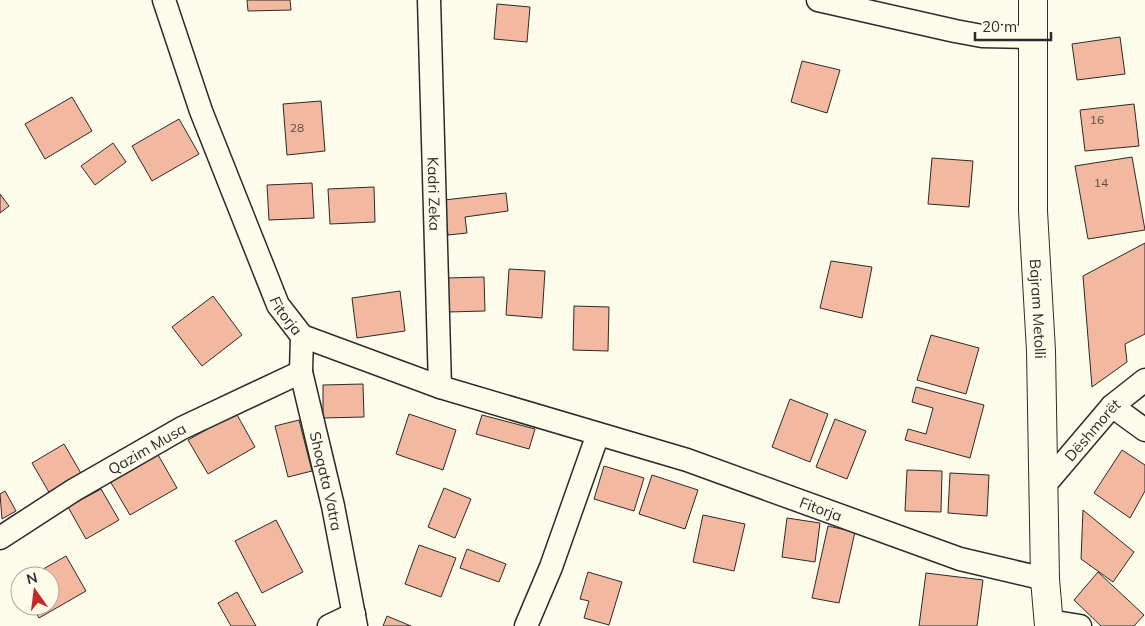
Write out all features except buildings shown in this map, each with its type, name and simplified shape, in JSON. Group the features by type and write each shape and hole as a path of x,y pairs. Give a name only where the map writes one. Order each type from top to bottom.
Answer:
{"main road":[{"name":"Bajram Metolli","path":"1033,0 1033,211 1041,351 1045,579 1049,623"}],"street":[{"name":"Fitorja","path":"164,0 201,111 278,305 302,336 440,387 687,460 960,559 1045,579"},
{"name":"Kadri Zeka","path":"429,0 440,387"},
{"path":"818,0 982,36 1034,38"},
{"name":"Shoqata Vatra","path":"302,336 301,372 333,506 355,620"},
{"name":"Qazim Musa","path":"0,538 74,490 182,428 301,372"},
{"name":"Dëshmorët","path":"1044,486 1112,406 1145,380"},
{"path":"1112,406 1145,430"},
{"path":"526,626 551,567 598,434"},
{"path":"329,626 355,620"},
{"path":"1049,623 1080,626"}]}
